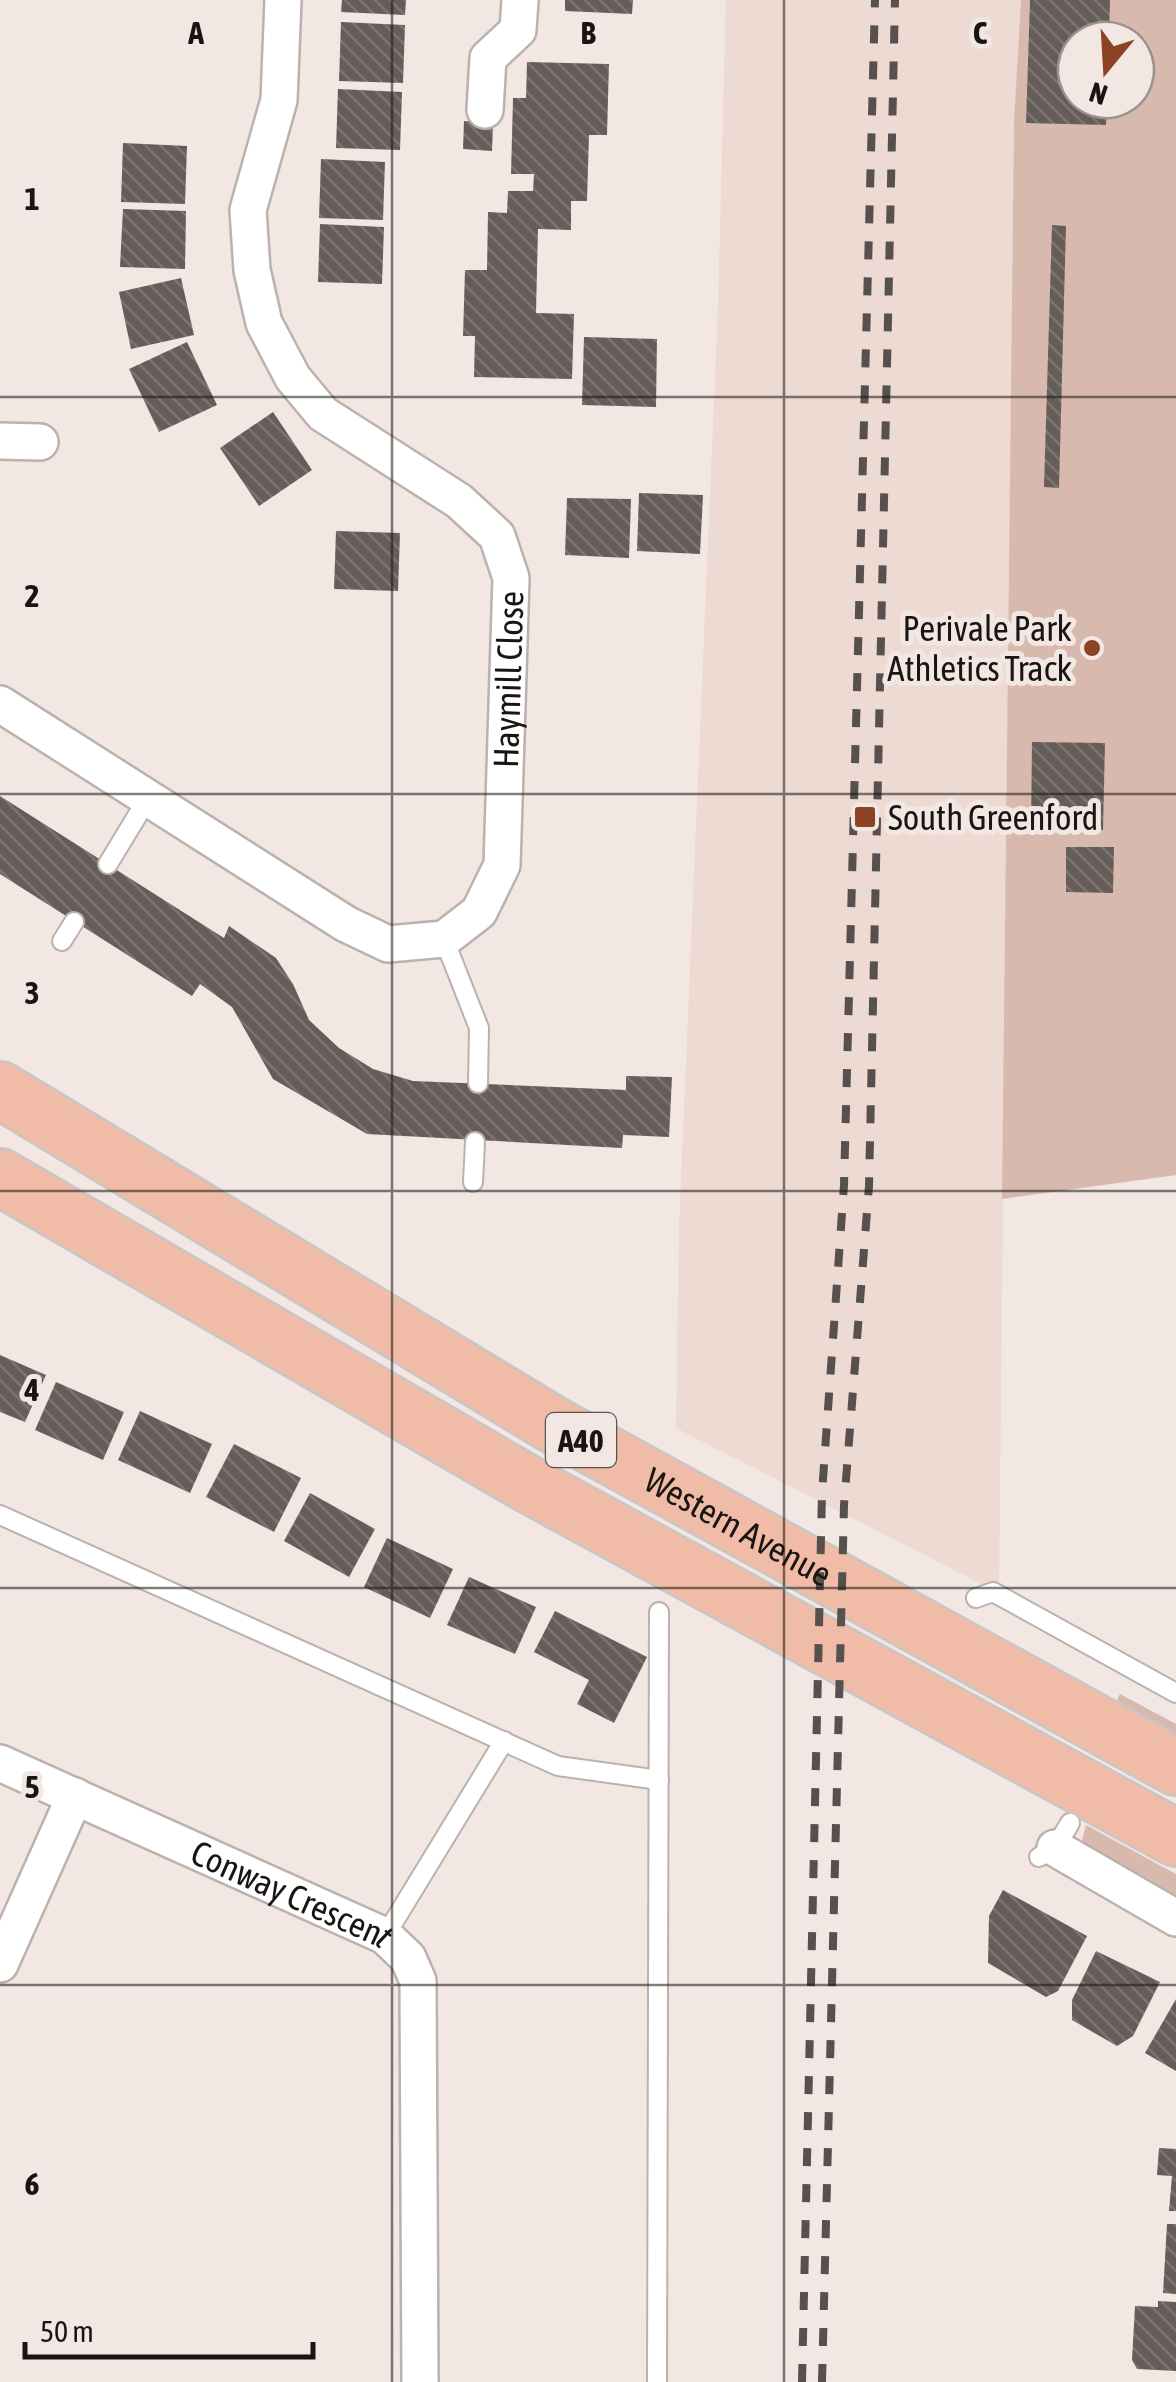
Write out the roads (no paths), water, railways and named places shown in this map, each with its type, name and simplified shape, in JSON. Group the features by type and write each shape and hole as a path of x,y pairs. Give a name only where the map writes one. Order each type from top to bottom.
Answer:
{"highway":[{"name":"Western Avenue","path":"0,1090 552,1424 1176,1767"},
{"name":"Western Avenue","path":"0,1177 528,1484 1176,1838"}],"street":[{"name":"Haymill Close","path":"283,0 279,100 248,210 252,270 264,323 293,378 323,414 459,502 496,536 511,578 502,865 479,912 444,938"},
{"path":"485,110 488,58 518,30 520,0"},
{"path":"0,441 40,442"},
{"path":"0,704 346,924 388,944 444,938"},
{"name":"Conway Crescent","path":"0,1764 385,1936 408,1958 418,1981 420,2382"},
{"path":"0,1964 74,1796"},
{"path":"1055,1843 1176,1918"}],"lane":[{"path":"108,864 148,798"},
{"path":"62,941 74,922"},
{"path":"444,938 479,1028 478,1083"},
{"path":"473,1182 476,1142"},
{"path":"0,1514 558,1766 659,1780"},
{"path":"976,1598 993,1592 1176,1693"},
{"path":"657,2382 659,1612"},
{"path":"385,1936 504,1741"}],"railway":[{"path":"802,2382 822,1493 844,1185 875,0"},
{"path":"822,2382 844,1505 869,1186 895,0"}],"place":[{"name":"Perivale Park Athletics Track","path":"1092,648"},
{"name":"South Greenford","path":"865,817"}]}
